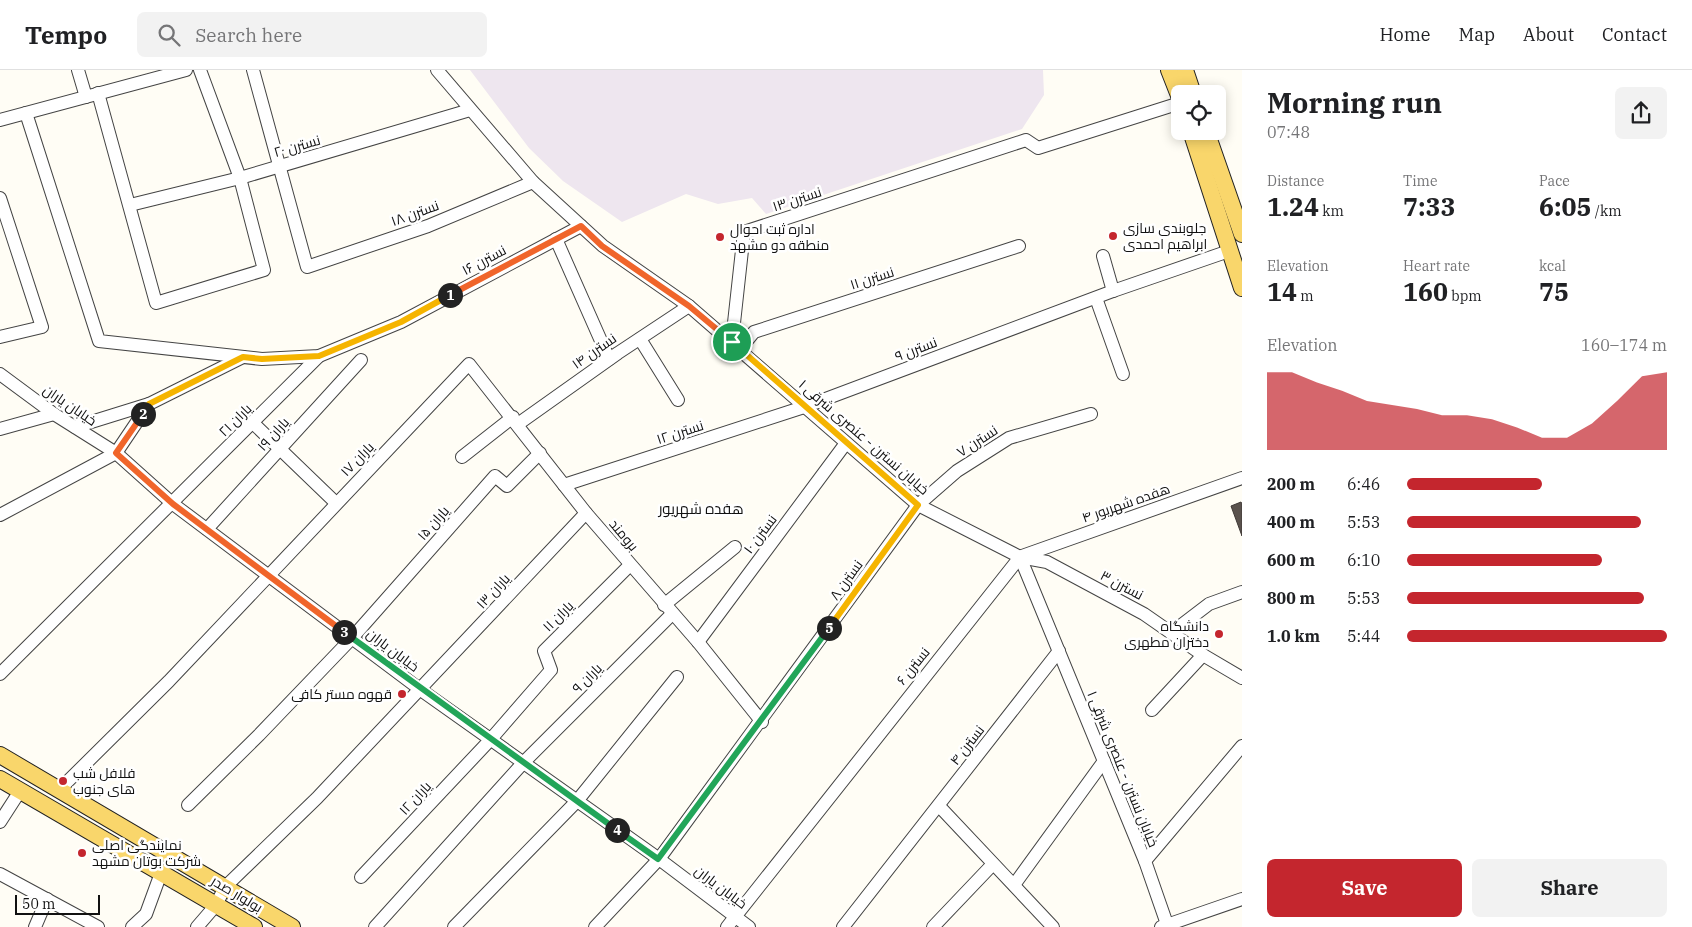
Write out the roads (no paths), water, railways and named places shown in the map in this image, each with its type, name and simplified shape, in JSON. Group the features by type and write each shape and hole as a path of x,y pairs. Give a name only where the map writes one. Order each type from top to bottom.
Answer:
{"main road":[{"path":"1169,70 1175,85"},
{"path":"1185,70 1190,85"},
{"path":"1194,140 1242,288"},
{"path":"1209,140 1242,234"},
{"name":"بولوار صدر","path":"0,755 292,927"},
{"name":"بولوار صدر","path":"0,780 254,927"}],"street":[{"path":"78,70 92,95 130,205 156,303 264,270 240,178 200,70"},
{"path":"0,120 186,70"},
{"path":"253,70 279,166"},
{"name":"خیابان نسترن - عنصری شرقی ۱","path":"437,70 533,182 602,246 689,306 918,505 1020,557 1144,861 1166,926"},
{"name":"نسترن ۱۳","path":"736,345 744,232 1026,140 1038,148 1171,106"},
{"name":"نسترن ۲۰","path":"130,205 240,178 470,110"},
{"path":"26,113 99,341 262,359 319,356"},
{"name":"نسترن ۱۸","path":"279,166 307,267 428,226 533,182"},
{"path":"0,198 4,222 42,326 0,337"},
{"name":"نسترن ۱۶","path":"319,356 401,322 581,226"},
{"path":"556,239 609,359"},
{"name":"نسترن ۱۱","path":"736,345 754,332 1019,246"},
{"name":"نسترن ۹","path":"804,407 1113,291 1229,251"},
{"path":"1103,256 1113,291"},
{"path":"1096,298 1123,374"},
{"name":"نسترن ۱۴","path":"462,457 689,306"},
{"path":"640,339 678,400"},
{"name":"یاران ۲۱","path":"0,674 64,608 173,504 319,356"},
{"path":"75,427 149,404 243,357"},
{"name":"یاران ۱۹","path":"208,529 361,360"},
{"name":"برومند","path":"469,364 586,513 668,610 698,642 762,722"},
{"name":"یاران ۱۷","path":"59,790 169,681 268,574 469,364"},
{"name":"خیابان یاران","path":"0,374 54,414 116,453 173,504 421,690 658,859 749,927"},
{"path":"0,515 116,453 149,404"},
{"name":"نسترن ۱۲","path":"564,485 804,407"},
{"path":"0,430 54,414"},
{"name":"نسترن ۷","path":"918,505 957,471 1009,438 1091,414"},
{"path":"253,423 336,503"},
{"name":"نسترن ۱۰","path":"698,642 846,443"},
{"name":"یاران ۱۵","path":"352,638 495,476 506,486 540,453"},
{"name":"هفده شهریور ۴","path":"1020,557 1242,478"},
{"name":"نسترن ۸","path":"595,927 658,859 762,722 918,505"},
{"name":"یاران ۱۳","path":"197,927 216,905 225,887 317,798 421,690 586,513"},
{"name":"یاران ۹","path":"375,927 523,763 668,610 735,547"},
{"path":"1047,547 1041,553 1042,558 1047,562"},
{"name":"نسترن ۳","path":"1020,557 1047,562 1144,614 1203,655"},
{"name":"نسترن ۶","path":"727,927 1020,557"},
{"name":"یاران ۱۱","path":"491,739 552,670 544,651 630,565"},
{"path":"1172,633 1209,604 1242,592"},
{"path":"188,805 259,736 352,638"},
{"name":"نسترن ۴","path":"844,927 1058,651"},
{"path":"1152,710 1203,655 1242,678"},
{"path":"454,927 577,801 677,677"},
{"name":"یاران ۱۲","path":"362,877 491,739"},
{"path":"1144,861 1242,746"},
{"path":"1014,885 1104,761"},
{"path":"0,822 20,791"},
{"path":"939,806 1053,927"},
{"path":"933,927 993,864"},
{"path":"132,927 146,914 161,873"},
{"path":"0,874 98,927"},
{"path":"35,927 48,899"},
{"path":"1166,926 1242,899"}],"place":[{"name":"جلوبندی سازی ابراهیم احمدی","path":"1113,236"},
{"name":"اداره ثبت احوال منطقه دو مشهد","path":"720,237"},
{"name":"دانشگاه دختران مطهری","path":"1219,634"},
{"name":"قهوه مستر کافی","path":"402,694"},
{"name":"فلافل شب های جنوب","path":"63,781"},
{"name":"نمایندگی اصلی شرکت بوتان مشهد","path":"82,853"}],"district":[{"name":"هفده شهریور","path":"701,509"}]}
